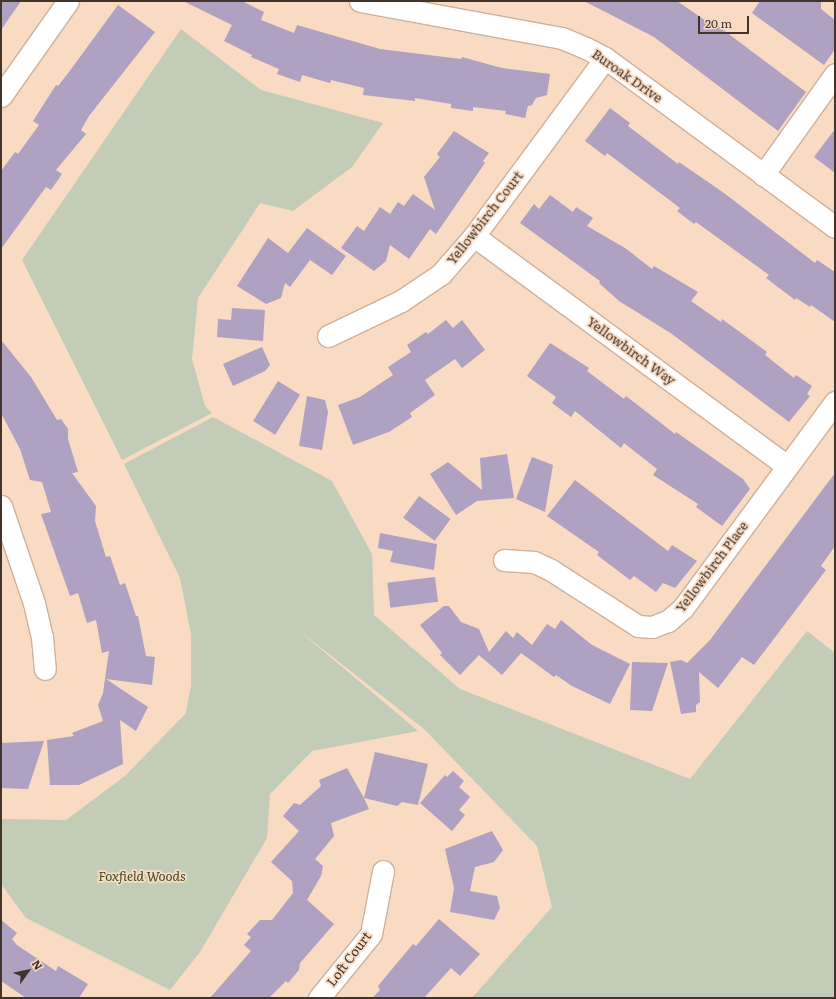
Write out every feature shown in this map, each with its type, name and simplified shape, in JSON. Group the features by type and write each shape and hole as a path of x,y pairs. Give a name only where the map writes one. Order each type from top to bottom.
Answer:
{"street":[{"path":"1,96 68,1"},
{"name":"Buroak Drive","path":"360,1 562,38 605,58 835,228"},
{"name":"Yellowbirch Court","path":"328,336 401,301 436,278 474,236 605,58"},
{"path":"763,174 835,74"},
{"name":"Yellowbirch Way","path":"474,236 787,466"},
{"name":"Yellowbirch Place","path":"504,560 534,562 552,570 638,626 652,627 668,621 684,608 835,402"},
{"path":"1,506 34,603 42,637 45,669"},
{"name":"Loft Court","path":"319,998 371,934 383,871"}],"green space":[{"path":"181,29 261,90 383,123 352,167 293,211 260,203 198,298 192,359 205,406 212,413 122,460 22,260"},
{"name":"Foxfield Woods","path":"213,417 332,481 372,554 374,615 460,689 690,779 807,631 835,653 835,998 472,998 552,907 537,846 424,729 296,628 418,731 312,751 270,794 267,838 200,952 170,990 26,918 1,884 1,819 66,820 125,776 186,713 191,685 191,635 180,578 124,464"}],"building":[{"path":"1,1 21,1 1,30"},
{"path":"183,1 242,1 264,12 261,20 294,33 297,25 380,49 461,59 462,57 502,68 550,74 547,95 536,98 532,105 528,106 525,118 505,114 506,111 473,107 473,111 451,108 451,104 415,98 415,101 363,95 364,88 331,80 330,83 302,75 300,82 277,74 279,69 251,57 252,55 224,41 232,25"},
{"path":"584,1 677,1 712,25 714,23 806,92 778,131 654,37"},
{"path":"760,1 821,1 821,9 835,20 835,49 824,65 752,13"},
{"path":"118,5 155,32 89,116 81,130 86,134 56,170 62,174 51,190 46,187 1,249 1,171 15,152 18,154 39,125 33,121 56,85 58,86 69,72"},
{"path":"610,108 630,123 628,126 678,164 679,162 724,193 815,263 817,260 835,272 835,322 811,305 810,307 796,298 795,300 766,278 769,275 696,222 694,224 677,211 680,208 607,153 605,156 585,141"},
{"path":"835,129 835,173 814,157"},
{"path":"454,131 489,153 483,161 485,163 436,234 430,229 409,259 390,245 386,261 374,271 341,248 357,226 364,231 380,207 390,214 398,202 404,206 413,194 435,210 424,177 440,157 437,154"},
{"path":"550,195 573,212 576,207 593,218 587,226 625,248 652,269 654,266 698,292 691,301 721,322 722,319 767,352 765,355 794,378 796,375 812,386 807,394 810,396 789,422 672,334 619,301 599,283 600,281 520,223 534,204 539,209"},
{"path":"307,228 346,256 332,275 310,260 290,287 285,283 281,298 266,304 237,286 268,238 288,253"},
{"path":"232,308 265,310 263,341 217,337 218,319 231,320"},
{"path":"446,320 453,328 462,320 485,350 462,368 455,359 425,380 435,395 410,413 412,417 389,432 353,445 338,405 360,397 393,375 388,367 411,352 407,345 426,332 428,334"},
{"path":"1,340 31,377 57,420 61,419 68,429 68,439 78,472 72,473 96,506 95,521 106,557 110,556 120,585 125,583 136,616 138,616 146,656 155,657 152,685 106,679 148,707 136,731 120,720 123,764 79,785 50,785 47,740 74,736 72,733 103,721 98,705 103,693 109,651 102,653 96,620 87,623 78,593 70,596 41,514 51,512 42,482 30,480 20,449 1,413"},
{"path":"550,343 589,368 587,371 624,399 626,396 675,434 676,432 743,479 750,489 722,526 696,507 698,504 653,475 657,469 624,443 621,448 575,411 571,417 552,403 556,397 527,376"},
{"path":"262,347 270,365 265,371 233,386 223,364"},
{"path":"278,381 300,395 275,435 253,421"},
{"path":"307,396 325,400 328,412 322,450 299,446"},
{"path":"507,454 514,498 477,501 456,515 430,474 448,462 482,490 480,458"},
{"path":"532,457 553,465 545,512 516,499"},
{"path":"835,473 835,546 821,566 826,570 754,665 742,657 718,688 699,672 700,702 696,705 696,712 681,714 670,662 681,660 687,663 710,640"},
{"path":"575,480 668,551 672,545 697,561 675,588 663,583 656,592 634,576 630,580 597,555 599,552 547,516"},
{"path":"419,496 451,519 435,541 403,518"},
{"path":"380,533 437,544 434,570 390,562 393,551 378,548"},
{"path":"435,577 438,602 390,608 387,583"},
{"path":"444,606 449,606 461,622 479,629 489,652 506,631 513,638 517,632 532,645 547,624 555,629 561,620 592,645 630,664 610,704 572,686 556,675 554,677 521,653 502,675 479,655 460,675 440,655 442,653 420,625"},
{"path":"632,662 668,663 652,711 630,710"},
{"path":"44,741 28,789 1,788 1,743"},
{"path":"375,752 428,764 418,805 402,802 397,806 364,798"},
{"path":"347,768 369,809 331,823 334,836 315,859 323,866 321,876 307,900 334,924 300,963 299,970 288,983 286,981 269,998 210,998 251,951 244,945 251,937 247,934 260,920 272,920 293,893 292,881 271,862 299,831 283,816 294,803 300,805 321,786 319,780"},
{"path":"453,771 464,781 459,787 470,797 459,810 465,815 452,831 420,803 445,775 447,777"},
{"path":"492,831 503,850 494,862 475,867 470,891 497,896 500,908 494,920 450,912 454,888 445,849"},
{"path":"439,919 480,954 460,976 451,968 424,998 372,998 380,990 378,986 413,944 416,946"},
{"path":"1,920 17,933 12,939 17,945 56,971 58,966 88,984 79,998 26,998 1,981"}]}
